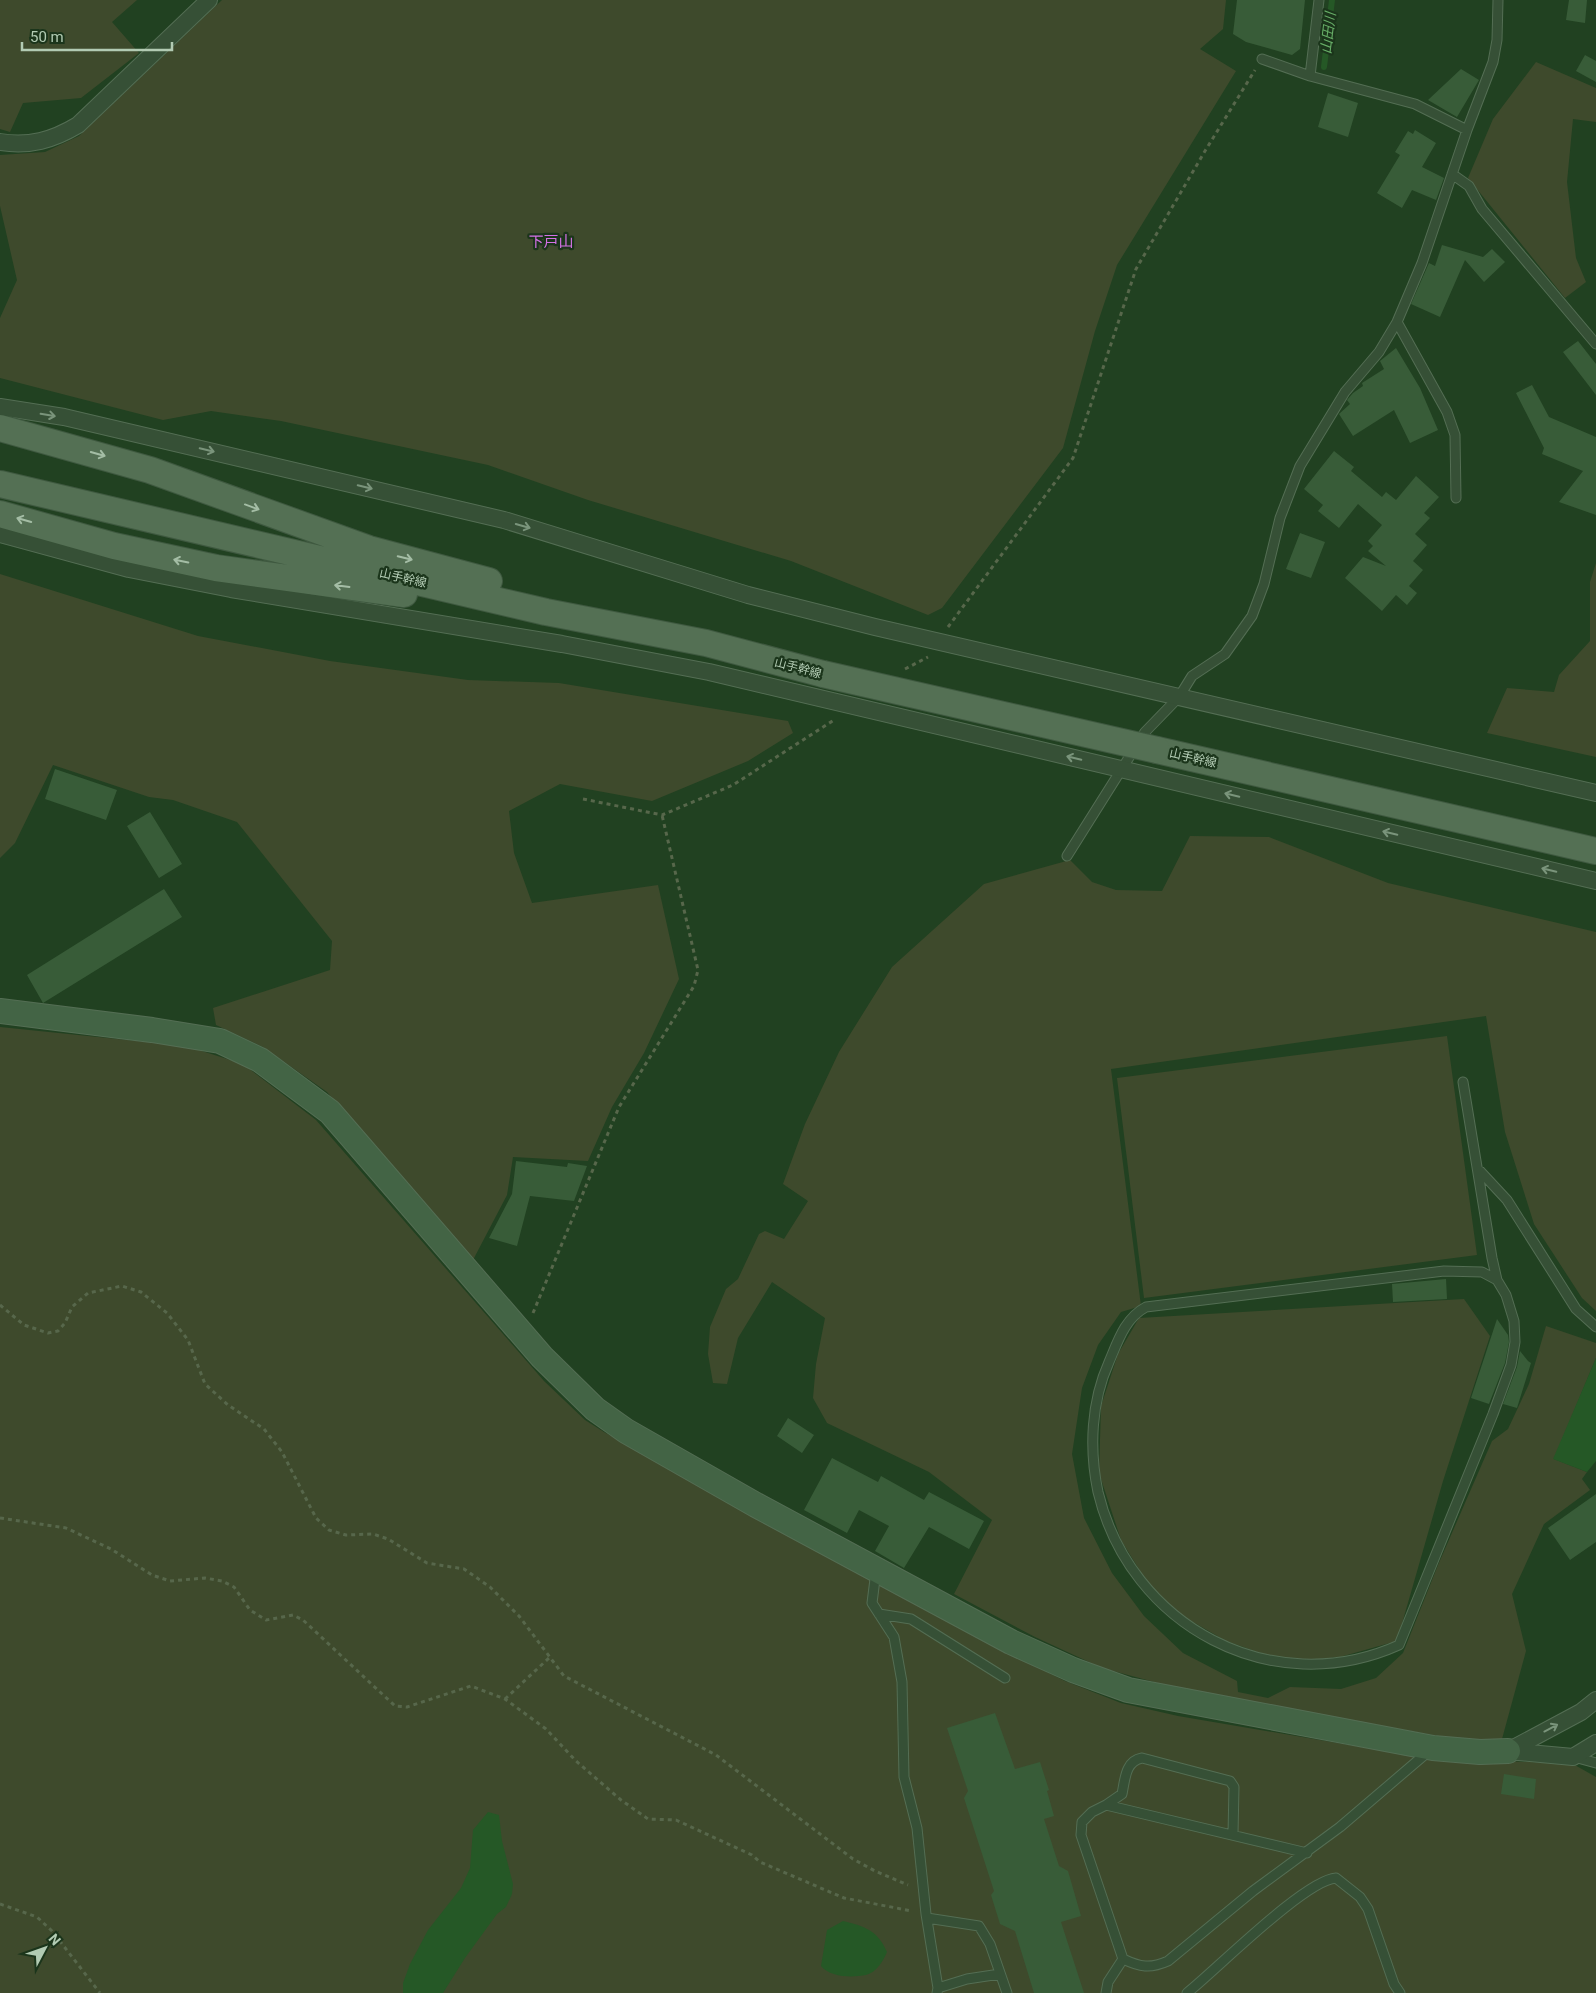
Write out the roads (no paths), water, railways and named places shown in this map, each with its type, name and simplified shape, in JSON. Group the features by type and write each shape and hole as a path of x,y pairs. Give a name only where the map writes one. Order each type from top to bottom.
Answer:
{"main road":[{"path":"0,428 142,468 369,549 706,643"},
{"name":"山手幹線","path":"0,484 546,612 706,643 823,674 1596,851"},
{"path":"0,514 114,546 216,568 546,612"}],"street":[{"path":"0,142 16,145 34,143 60,136 78,125 209,0"},
{"path":"0,407 64,417 504,520 748,595 938,641 1596,793"},
{"path":"0,534 129,569 231,589 636,657 1596,881"},
{"path":"0,1011 152,1030 220,1041 260,1060 330,1112 523,1336 595,1409 626,1431 1011,1642 1073,1670 1128,1690 1433,1748 1480,1752 1508,1751 1573,1757 1596,1743"},
{"path":"1508,1751 1581,1712 1596,1700"}],"lane":[{"path":"1310,76 1319,0"},
{"path":"1067,856 1144,732 1179,697 1192,676 1225,654 1252,616 1264,584 1280,518 1300,466 1345,392 1379,352 1398,322 1422,263 1467,130 1493,62 1498,40 1498,0"},
{"path":"1262,59 1310,76 1415,104 1467,130"},
{"path":"1452,174 1469,186 1482,209 1596,344"},
{"path":"1398,322 1447,412 1455,435 1456,498"},
{"path":"1463,1082 1473,1151 1480,1171 1497,1280 1506,1295 1514,1321 1515,1342 1511,1364 1493,1414 1399,1645 1370,1656 1345,1662 1307,1664 1264,1659 1232,1649 1202,1634 1175,1616 1134,1575 1107,1524 1094,1471 1093,1441 1097,1395 1117,1344 1135,1313 1146,1307 1444,1271 1482,1272 1497,1280"},
{"path":"1480,1171 1507,1200 1576,1309 1596,1327"},
{"path":"876,1569 872,1603 894,1637 902,1682 904,1777 917,1828 938,1990 967,1979 1000,1974"},
{"path":"879,1614 911,1619 1005,1678"},
{"path":"1233,1834 1234,1787 1230,1780 1142,1758 1128,1766 1122,1794 1092,1812 1082,1822 1081,1835 1123,1959 1140,1967 1155,1967 1168,1961 1253,1891 1307,1853 1433,1748"},
{"path":"1573,1757 1596,1763"},
{"path":"1106,1805 1307,1853"},
{"path":"1187,1993 1290,1903 1328,1879 1336,1878 1360,1897 1368,1909 1394,1984 1400,1993"},
{"path":"927,1916 979,1926 990,1944 1007,1993"},
{"path":"1106,1993 1108,1982 1123,1959"}],"waterway":[{"name":"山田川","path":"1324,67 1332,0"}],"district":[{"name":"下戸山","path":"551,242"}]}
